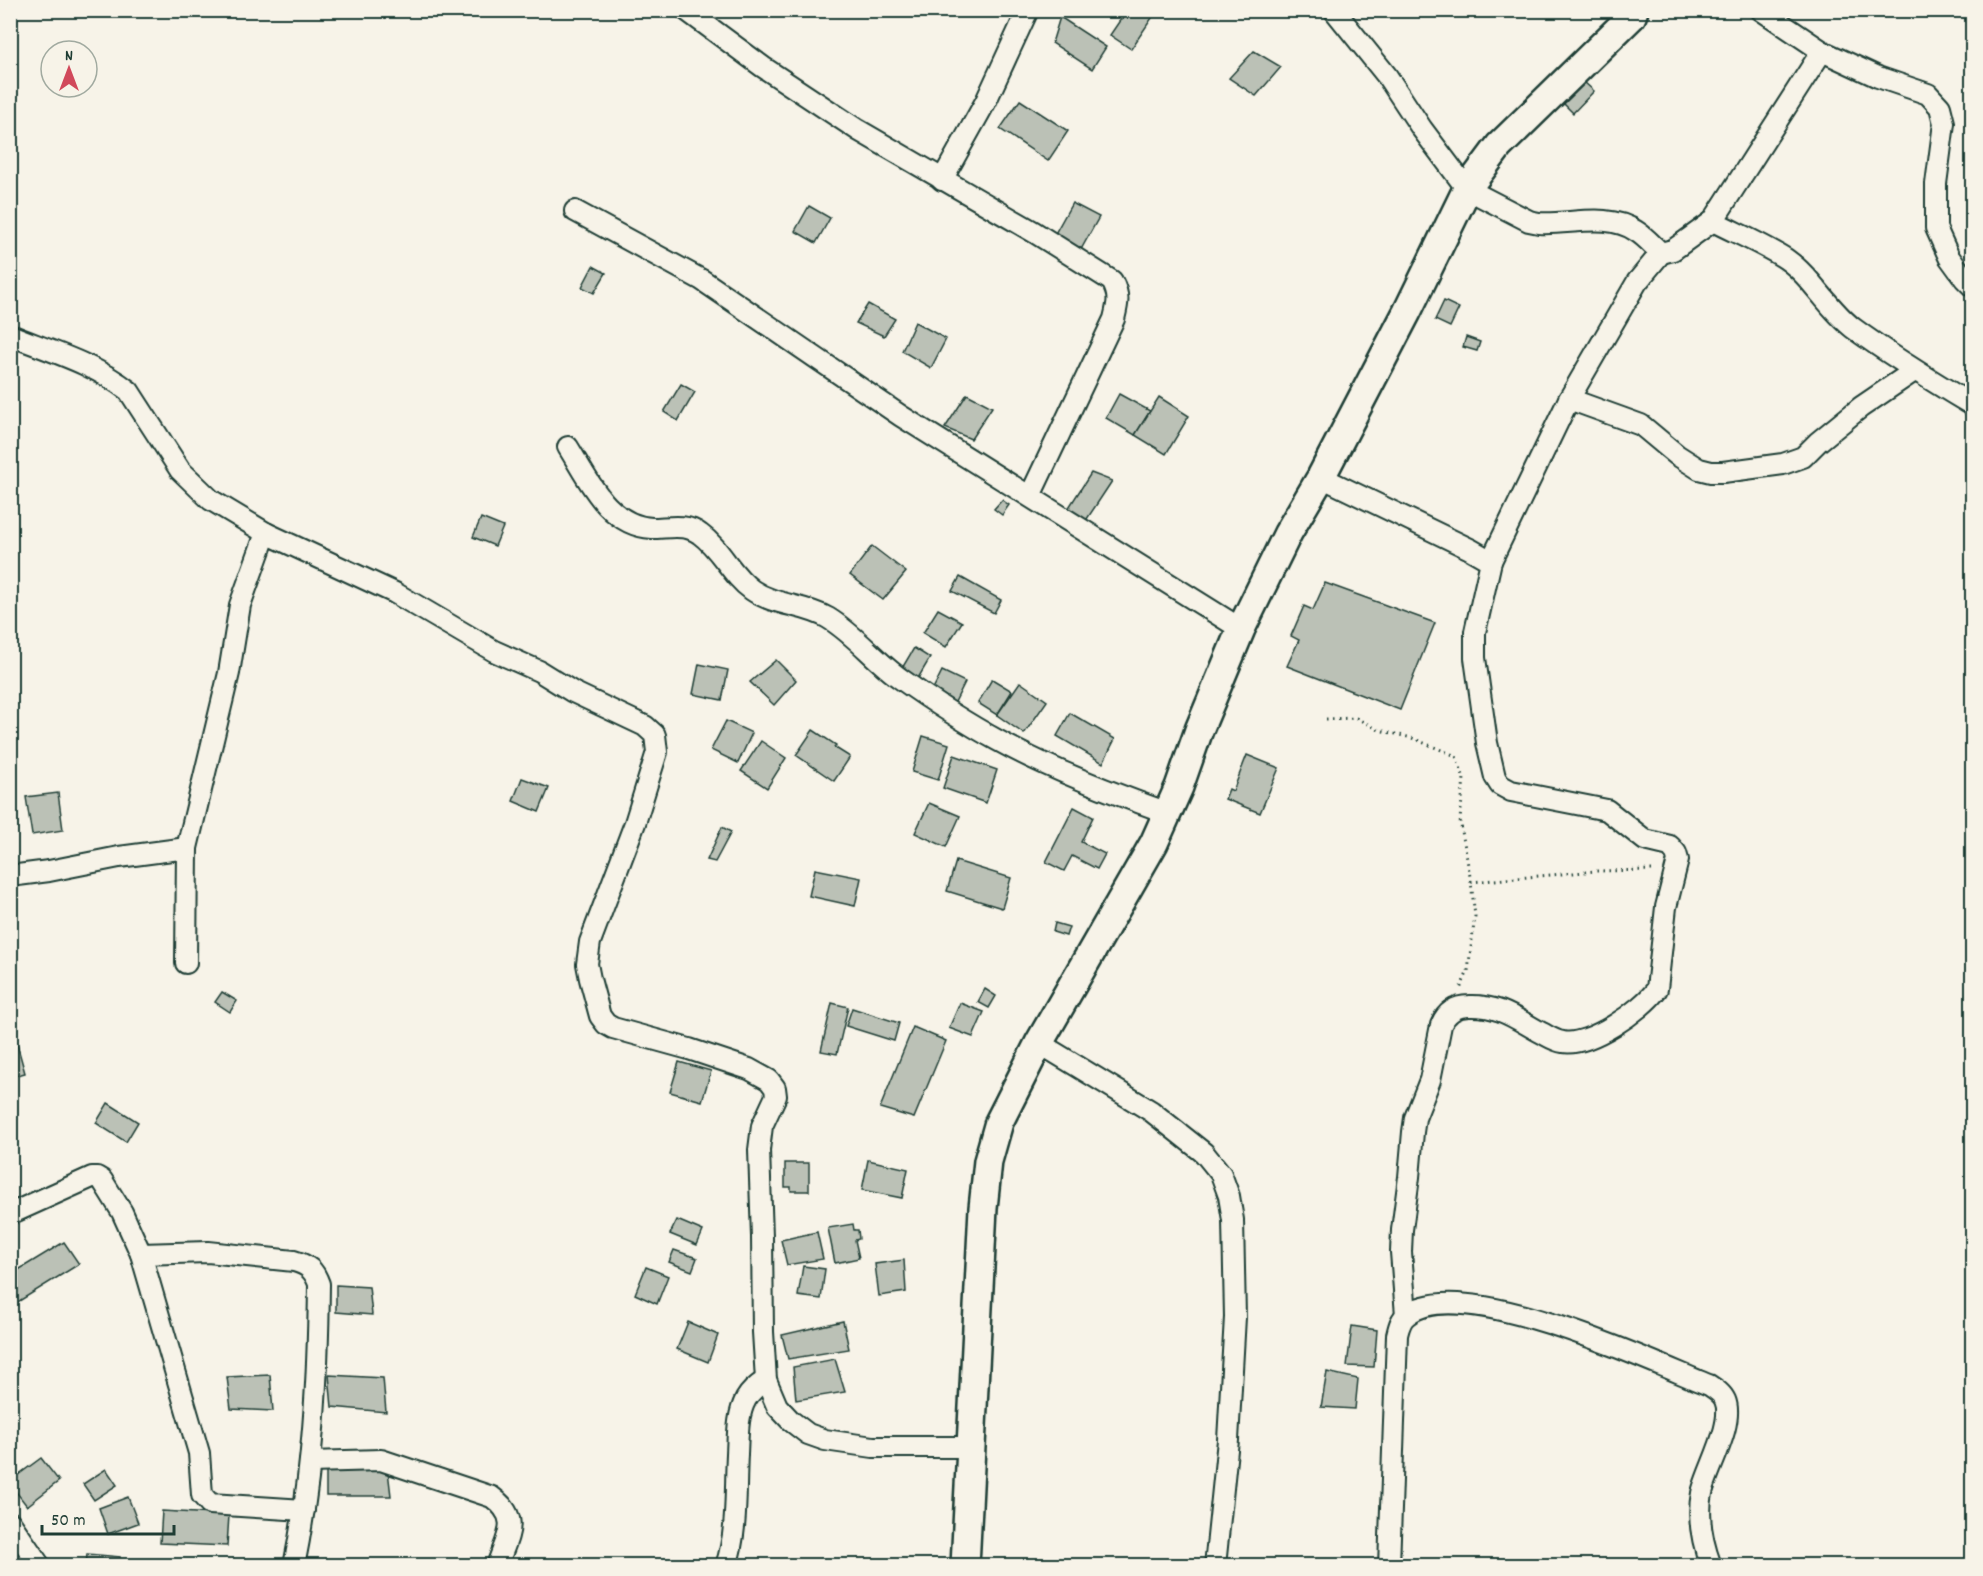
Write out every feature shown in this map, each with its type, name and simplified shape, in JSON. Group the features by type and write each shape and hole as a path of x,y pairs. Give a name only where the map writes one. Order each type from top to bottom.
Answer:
{"street":[{"path":"686,10 763,67 858,130 1034,232 1112,281 1118,292 1118,306 1114,319 1030,496"},
{"path":"942,180 986,101 1028,10"},
{"path":"1334,10 1387,76 1422,129 1467,189 1539,223 1603,221 1621,224 1635,229 1661,253"},
{"path":"965,1566 982,1208 988,1161 999,1122 1039,1043 1154,843 1179,788 1199,730 1241,629 1288,533 1321,477 1407,312 1467,189 1499,146 1632,16 1634,10"},
{"path":"1761,10 1822,51 1878,77 1928,94 1940,106 1944,123 1936,184 1936,228 1949,257 1972,286"},
{"path":"1406,1315 1401,1252 1413,1132 1415,1118 1430,1080 1444,1018 1451,1010 1466,1006 1499,1009 1540,1032 1564,1042 1586,1040 1631,1014 1651,998 1657,989 1666,907 1678,860 1671,846 1645,840 1607,810 1511,791 1500,785 1495,777 1487,743 1475,658 1475,632 1491,561 1569,399 1637,282 1661,253 1673,250 1713,221 1822,51"},
{"path":"575,211 702,280 901,416 1241,629"},
{"path":"1713,221 1786,259 1851,326 1914,370 1972,405"},
{"path":"10,335 98,371 129,391 180,470 211,500 266,533 395,593 494,651 539,671 573,692 645,726 655,735 657,752 635,823 590,942 587,964 600,1016 606,1024 613,1028 689,1049 749,1070 770,1080 775,1088 776,1096 762,1126 759,1150 766,1380 777,1406 808,1434 825,1440 873,1446 972,1447"},
{"path":"1569,399 1599,408 1641,426 1677,455 1699,469 1723,472 1783,464 1803,458 1818,442 1861,407 1914,370"},
{"path":"568,447 604,504 622,519 649,528 686,527 698,532 751,590 775,602 828,618 899,678 996,740 1116,794 1168,813"},
{"path":"1321,477 1491,561"},
{"path":"186,963 187,848 229,673 240,605 266,533"},
{"path":"10,876 49,872 120,857 187,848"},
{"path":"1039,1043 1151,1111 1204,1153 1221,1174 1229,1196 1233,1220 1235,1317 1228,1440 1215,1566"},
{"path":"10,1214 92,1177 102,1180 122,1212 141,1254 199,1453 202,1495 205,1500 210,1503 304,1510"},
{"path":"141,1254 208,1252 230,1254 294,1261 306,1265 315,1273 319,1284 318,1360 310,1462 294,1566"},
{"path":"1389,1566 1397,1335 1400,1322 1406,1315 1418,1308 1459,1304 1500,1309 1566,1329 1708,1385 1719,1392 1725,1399 1727,1408 1725,1428 1702,1492 1700,1510 1701,1533 1711,1566"},
{"path":"726,1566 735,1528 738,1432 741,1414 745,1399 754,1388 766,1380"},
{"path":"310,1462 381,1460 492,1497 509,1515 510,1527 497,1566"},
{"path":"10,1522 40,1566"}],"path":[{"path":"1326,719 1356,718 1379,730 1412,738 1456,756 1464,778 1460,820 1471,882 1474,916 1468,971 1451,1010"},
{"path":"1471,882 1596,871 1676,869"}],"building":[{"path":"1127,10 1148,10 1154,15 1131,49 1110,35"},
{"path":"1060,17 1106,47 1092,69 1052,43"},
{"path":"1254,51 1281,67 1256,96 1229,78"},
{"path":"1584,82 1594,91 1573,113 1563,103"},
{"path":"1020,100 1068,131 1048,161 1000,129"},
{"path":"1072,203 1099,217 1079,253 1052,239"},
{"path":"809,206 830,218 816,243 795,231"},
{"path":"593,266 606,273 594,293 582,287"},
{"path":"1444,301 1459,308 1450,327 1435,320"},
{"path":"868,304 895,319 884,336 856,323"},
{"path":"915,322 946,339 931,368 902,351"},
{"path":"1466,337 1480,342 1477,351 1463,347"},
{"path":"681,384 695,392 678,421 664,412"},
{"path":"967,394 992,407 971,439 945,428"},
{"path":"1119,394 1150,411 1135,435 1106,418"},
{"path":"1159,397 1189,416 1166,454 1135,435"},
{"path":"1091,473 1112,481 1083,525 1066,512"},
{"path":"1002,500 1009,505 1002,515 994,509"},
{"path":"481,518 503,527 495,546 473,537"},
{"path":"872,546 906,572 883,600 850,575"},
{"path":"960,577 1001,600 994,613 952,591"},
{"path":"1325,583 1435,623 1400,710 1287,666 1299,640 1291,636 1304,606 1313,610"},
{"path":"938,609 962,622 946,647 923,633"},
{"path":"914,648 930,658 917,680 901,670"},
{"path":"776,660 796,680 774,705 750,682"},
{"path":"699,664 728,670 722,700 693,694"},
{"path":"942,671 965,682 954,704 931,693"},
{"path":"992,679 1012,691 997,715 978,703"},
{"path":"1020,682 1047,701 1024,734 997,715"},
{"path":"1070,713 1115,739 1103,763 1057,736"},
{"path":"726,721 752,733 738,763 711,750"},
{"path":"813,730 850,757 834,781 796,755"},
{"path":"923,736 949,744 938,780 912,772"},
{"path":"761,741 786,758 767,788 741,771"},
{"path":"954,755 997,770 986,803 943,788"},
{"path":"1247,755 1279,768 1260,813 1225,799 1229,789 1233,791"},
{"path":"522,778 549,788 539,812 513,801"},
{"path":"58,793 63,830 32,835 26,797"},
{"path":"929,803 960,816 946,847 915,833"},
{"path":"1074,807 1093,817 1081,842 1105,854 1097,869 1072,856 1064,871 1046,862"},
{"path":"722,827 731,832 715,862 707,860"},
{"path":"956,861 1011,878 1002,908 947,891"},
{"path":"815,869 861,878 855,906 809,896"},
{"path":"1055,923 1069,927 1066,936 1053,932"},
{"path":"985,989 996,996 989,1008 978,1002"},
{"path":"222,992 237,1001 230,1012 215,1002"},
{"path":"832,1003 848,1007 837,1054 821,1051"},
{"path":"960,1003 984,1012 973,1037 949,1028"},
{"path":"852,1008 899,1023 894,1041 846,1026"},
{"path":"913,1027 946,1041 914,1118 880,1108"},
{"path":"17,1044 25,1073 10,1077 10,1045"},
{"path":"679,1062 711,1071 702,1101 670,1092"},
{"path":"108,1103 138,1122 126,1142 96,1123"},
{"path":"868,1160 908,1169 902,1198 862,1190"},
{"path":"785,1163 809,1163 809,1191 791,1191 791,1187 785,1187"},
{"path":"677,1220 703,1231 697,1245 670,1234"},
{"path":"853,1224 854,1230 858,1230 859,1239 855,1240 859,1258 835,1263 828,1228"},
{"path":"817,1232 823,1259 787,1265 781,1240"},
{"path":"64,1242 79,1264 16,1303 10,1294 10,1275"},
{"path":"674,1250 697,1258 692,1271 669,1262"},
{"path":"904,1260 906,1292 879,1296 875,1264"},
{"path":"803,1266 825,1269 821,1299 798,1296"},
{"path":"646,1267 668,1276 657,1304 635,1294"},
{"path":"336,1285 369,1287 372,1315 336,1312"},
{"path":"843,1321 849,1349 788,1359 782,1335"},
{"path":"688,1322 718,1335 708,1362 677,1349"},
{"path":"1352,1326 1377,1330 1374,1367 1347,1366"},
{"path":"835,1359 845,1392 796,1400 793,1367"},
{"path":"1327,1372 1358,1379 1355,1409 1321,1407"},
{"path":"270,1375 273,1411 231,1409 227,1377"},
{"path":"329,1375 383,1378 386,1412 332,1407"},
{"path":"41,1458 59,1481 27,1506 10,1481"},
{"path":"106,1469 117,1485 94,1500 83,1484"},
{"path":"326,1471 388,1471 391,1496 326,1496"},
{"path":"128,1497 138,1523 108,1534 99,1508"},
{"path":"162,1511 229,1515 227,1546 160,1543"},
{"path":"87,1554 120,1557 119,1566 86,1566"}]}
